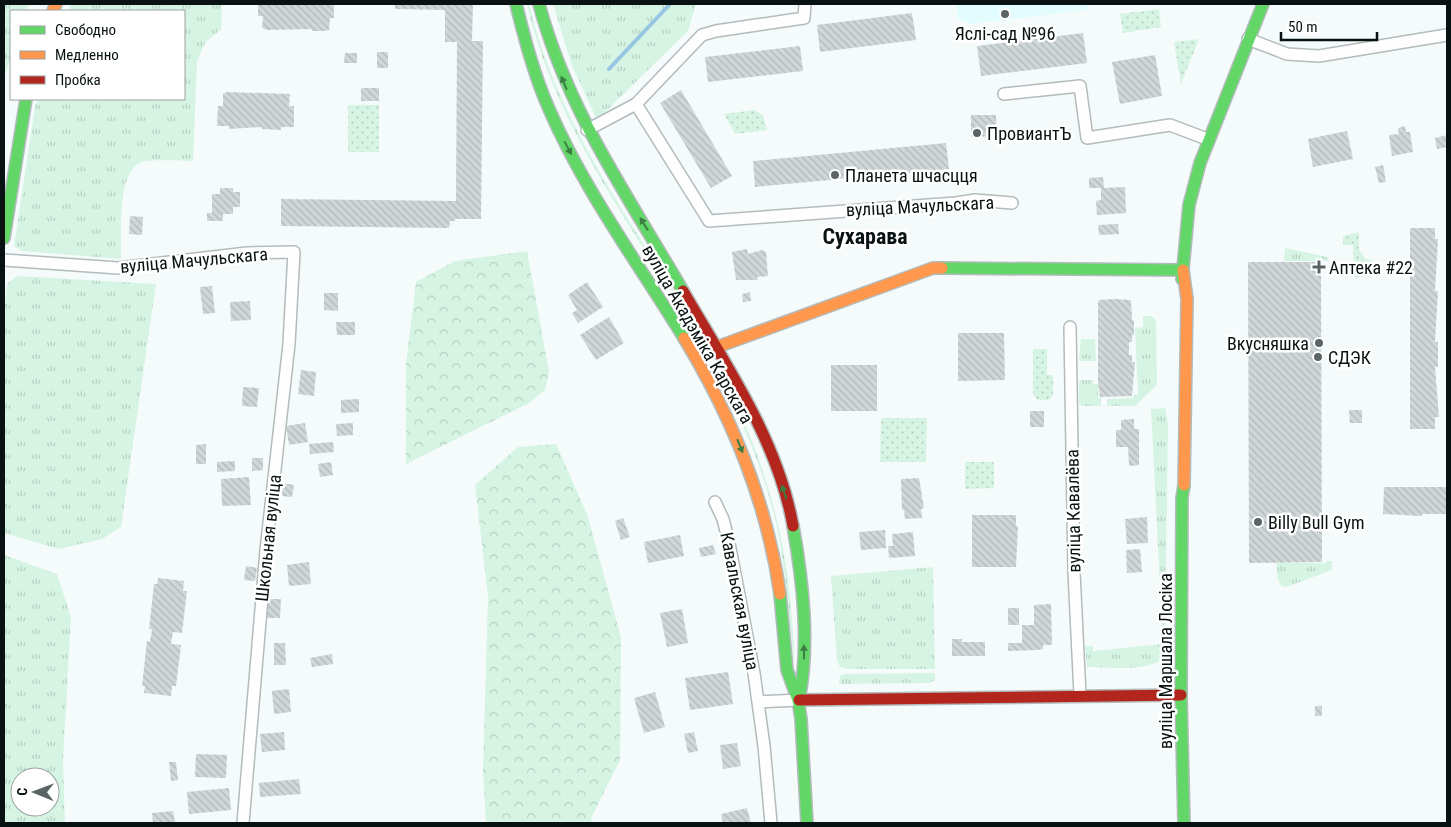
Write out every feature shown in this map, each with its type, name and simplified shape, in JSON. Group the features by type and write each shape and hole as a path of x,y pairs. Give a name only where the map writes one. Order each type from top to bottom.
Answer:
{"main road":[{"name":"вуліца Акадэміка Карскага","path":"516,4 526,44 552,118 592,191 694,355 735,433 759,499 781,600 787,674 799,700"},
{"name":"вуліца Акадэміка Карскага","path":"539,4 559,71 587,130 698,314 747,404 772,458 789,510 800,580 805,654 804,678 799,700 807,823"},
{"name":"вуліца Маршала Лосіка","path":"1184,823 1181,695 1182,498 1177,474 1179,299 1189,204 1207,139 1263,4"},
{"path":"4,238 26,100"},
{"path":"694,355 933,268 1183,270"},
{"path":"799,700 1181,695"}],"street":[{"path":"587,130 636,104 702,35 712,31 804,18 805,4"},
{"path":"1248,39 1287,54 1319,56 1447,35"},
{"path":"1004,94 1080,86 1087,138 1170,125 1207,139"},
{"name":"вуліца Мачульскага","path":"636,104 709,221 956,203 974,200 1012,202"},
{"name":"вуліца Мачульскага","path":"4,260 118,268 247,253 294,252"},
{"name":"Школьная вуліца","path":"243,823 266,550 289,344 294,252"},
{"name":"вуліца Кавалёва","path":"1070,327 1074,563 1080,695"},
{"name":"Кавальская вуліца","path":"715,502 723,519 727,535 759,702 771,823"},
{"path":"759,702 799,700"}],"shaded area":[{"name":"Яслі-сад №96","path":"956,4 1088,4 1087,10 969,24 958,19"}],"green space":[{"path":"4,4 29,4 26,10 10,10 10,59 4,79"},
{"path":"71,4 222,4 221,29 205,43 197,62 193,161 146,161 134,168 128,177 124,190 121,220 121,259 22,251 14,246 35,107 38,100 185,100 185,10 69,10"},
{"path":"527,4 529,4 541,46 557,87 595,165 688,313 686,314 615,203 572,127 554,87 539,46"},
{"path":"553,4 696,4 688,31 597,120 572,66"},
{"path":"1159,9 1161,27 1123,33 1120,14"},
{"path":"1199,39 1181,84 1174,42"},
{"path":"348,105 379,105 379,152 348,152"},
{"path":"754,110 763,115 767,130 735,134 724,114"},
{"path":"1359,232 1359,250 1366,259 1372,260 1372,277 1354,277 1353,245 1343,245 1343,236"},
{"path":"1285,248 1327,257 1329,261 1284,261"},
{"path":"527,251 549,372 545,390 529,403 406,464 406,363 416,282 455,261"},
{"path":"17,276 156,284 121,527 102,539 59,549 4,533 4,316 7,284"},
{"path":"1143,316 1151,316 1156,320 1157,385 1135,406 1107,406 1107,399 1133,398 1134,395 1138,395 1135,328 1143,327"},
{"path":"1081,339 1095,339 1096,361 1081,361 1079,359"},
{"path":"1033,349 1047,349 1047,375 1053,375 1053,395 1049,400 1038,400 1033,395"},
{"path":"1081,380 1093,380 1093,384 1098,384 1098,398 1101,398 1101,406 1084,406 1079,404 1079,382"},
{"path":"732,396 744,421 763,472 778,525 788,578 794,663 785,578 777,527 763,477 730,398"},
{"path":"1165,408 1168,424 1165,655 1160,661 1141,667 1087,667 1085,646 1093,646 1093,651 1163,644 1151,409"},
{"path":"881,418 927,418 926,462 880,462"},
{"path":"556,444 587,514 621,637 620,760 591,818 592,823 486,823 483,771 488,596 475,485 518,447"},
{"path":"965,462 994,462 994,488 965,489"},
{"path":"1284,530 1284,563 1326,563 1326,561 1332,561 1332,570 1286,587 1281,586 1277,577 1276,534"},
{"path":"4,555 57,574 71,617 63,761 65,823 4,823"},
{"path":"933,567 935,669 847,669 840,667 837,660 831,576"},
{"path":"935,673 935,680 930,683 839,684 840,676 844,674"}],"building":[{"path":"258,4 334,4 334,18 330,18 329,30 326,31 312,31 312,29 267,30 262,28 263,16 258,16"},
{"path":"395,4 473,4 472,41 483,41 481,219 455,219 455,221 450,221 449,228 281,226 281,199 456,201 457,42 445,42 445,10 395,9"},
{"path":"912,13 916,40 820,52 817,25"},
{"path":"1083,33 1087,63 981,76 977,46"},
{"path":"800,46 803,71 708,82 705,57"},
{"path":"377,52 388,52 388,68 377,68"},
{"path":"345,53 357,53 357,63 344,63"},
{"path":"1155,55 1162,96 1120,104 1112,62"},
{"path":"361,88 379,88 379,101 361,101"},
{"path":"681,90 732,176 711,188 660,103"},
{"path":"227,92 290,94 289,106 294,106 294,127 281,127 281,130 262,129 262,127 229,129 229,126 217,126 218,106 223,106 223,94"},
{"path":"971,115 996,115 997,136 971,137"},
{"path":"1405,126 1406,132 1410,132 1413,152 1392,156 1389,135 1399,134 1398,128"},
{"path":"1347,131 1353,159 1313,167 1308,139"},
{"path":"1447,135 1447,147 1437,149 1435,138"},
{"path":"946,143 949,169 755,187 753,161"},
{"path":"1383,165 1386,182 1379,183 1375,167"},
{"path":"1103,177 1104,188 1125,187 1126,213 1097,215 1096,201 1101,200 1101,188 1089,188 1089,178"},
{"path":"220,188 233,188 233,192 240,192 240,207 233,207 233,214 223,214 223,221 207,221 207,213 212,213 212,194 220,194"},
{"path":"130,216 143,217 142,235 129,234"},
{"path":"1118,224 1119,234 1099,235 1098,225"},
{"path":"1410,228 1435,228 1435,239 1438,239 1435,291 1438,291 1435,342 1438,342 1438,367 1435,367 1439,417 1435,417 1435,429 1410,429"},
{"path":"747,249 748,254 762,250 766,252 768,276 757,277 758,280 736,280 732,252"},
{"path":"1248,262 1321,262 1322,562 1249,563"},
{"path":"587,282 603,307 578,323 572,313 577,310 568,295"},
{"path":"212,286 215,313 203,314 200,287"},
{"path":"750,292 751,301 743,302 742,294"},
{"path":"324,293 338,293 338,311 324,310"},
{"path":"1099,300 1131,300 1134,335 1132,335 1132,342 1129,342 1129,355 1132,355 1132,362 1135,362 1132,396 1100,397 1098,383 1098,303"},
{"path":"250,301 251,320 231,321 230,302"},
{"path":"609,317 624,343 596,360 580,335"},
{"path":"336,322 355,322 355,335 337,335"},
{"path":"958,333 1004,333 1005,380 958,381"},
{"path":"831,365 877,365 877,411 831,411"},
{"path":"301,370 316,372 314,396 298,394"},
{"path":"243,387 259,388 257,407 242,406"},
{"path":"359,399 359,412 341,413 341,400"},
{"path":"1349,410 1362,410 1362,423 1350,423"},
{"path":"1030,411 1044,411 1044,427 1030,427"},
{"path":"1134,419 1134,429 1139,429 1139,465 1129,466 1128,447 1116,447 1116,430 1121,430 1121,420"},
{"path":"305,423 308,442 289,445 286,426"},
{"path":"353,423 353,435 337,436 336,424"},
{"path":"333,442 334,452 310,454 309,444"},
{"path":"206,444 206,464 196,464 196,445"},
{"path":"252,458 263,458 263,470 252,471"},
{"path":"235,461 235,471 217,472 217,462"},
{"path":"331,462 333,475 320,477 318,464"},
{"path":"249,477 251,505 222,506 221,479"},
{"path":"919,478 924,508 921,509 922,518 905,519 904,510 902,510 901,479"},
{"path":"283,483 294,485 292,497 282,496"},
{"path":"1384,487 1447,487 1447,514 1422,514 1422,516 1383,514"},
{"path":"972,515 1016,515 1016,526 1018,526 1016,567 972,567"},
{"path":"1147,517 1148,543 1127,544 1125,519"},
{"path":"623,518 630,537 621,540 615,521"},
{"path":"885,530 886,548 861,550 859,532"},
{"path":"913,532 915,556 889,558 888,546 893,546 892,534"},
{"path":"680,535 684,556 648,563 644,542"},
{"path":"713,545 716,554 701,557 699,548"},
{"path":"1140,549 1142,572 1127,573 1126,550"},
{"path":"309,562 311,584 289,586 287,565"},
{"path":"246,566 257,568 255,581 244,580"},
{"path":"158,578 184,581 183,591 187,591 182,633 173,632 171,644 181,645 176,686 172,686 171,696 144,693 145,686 142,686 147,641 150,642 152,629 149,629 154,584 157,584"},
{"path":"267,599 281,599 280,618 266,618"},
{"path":"1051,604 1052,645 1043,645 1043,649 1038,650 1008,651 1008,643 1022,643 1022,625 1034,625 1034,605"},
{"path":"1008,608 1019,608 1019,625 1008,625"},
{"path":"682,609 688,643 667,647 660,613"},
{"path":"952,639 962,639 962,642 985,642 985,656 952,656"},
{"path":"274,643 285,643 286,665 274,665"},
{"path":"332,654 333,664 312,667 310,658"},
{"path":"728,672 733,704 690,710 685,678"},
{"path":"289,689 291,712 274,714 272,691"},
{"path":"655,692 665,727 644,733 634,698"},
{"path":"1315,706 1322,706 1322,716 1315,716"},
{"path":"284,732 285,750 262,752 260,734"},
{"path":"694,732 698,751 688,753 684,734"},
{"path":"737,743 741,766 723,769 720,745"},
{"path":"196,754 227,755 226,778 195,777"},
{"path":"169,762 176,762 178,780 171,781"},
{"path":"299,779 301,794 260,797 259,783"},
{"path":"229,788 231,810 189,814 187,792"},
{"path":"747,808 751,823 723,823 721,814"},
{"path":"173,811 175,823 153,823 152,813"}],"waterway":[{"path":"609,69 670,4"}],"traffic: fast":[{"path":"516,4 526,44 539,83 563,139 612,226 684,338"},
{"path":"539,4 551,43 583,117 621,187 683,291"},
{"path":"1182,279 1189,205 1200,163 1263,4"},
{"path":"4,238 26,100"},
{"path":"942,268 1183,270"},
{"path":"1184,485 1182,498 1181,695 1184,823"},
{"path":"793,526 800,569 805,635 799,700"},
{"path":"780,594 787,670 798,700 801,719 807,823"}],"traffic: slow":[{"path":"53,10 56,4"},
{"path":"706,351 933,268 942,268"},
{"path":"1183,270 1187,299 1184,485"},
{"path":"684,338 717,398 745,461 757,493 766,526 780,594"}],"traffic: jam":[{"path":"683,291 733,375 763,434 776,464 793,526"},
{"path":"799,700 1181,695"}],"place":[{"name":"Яслі-сад №96","path":"1005,14"},
{"name":"ПровиантЪ","path":"977,133"},
{"name":"Планета шчасцця","path":"835,175"},
{"name":"Аптека #22","path":"1319,267"},
{"name":"Вкусняшка","path":"1319,343"},
{"name":"СДЭК","path":"1318,357"},
{"name":"Billy Bull Gym","path":"1258,522"}],"district":[{"name":"Сухарава","path":"865,236"}]}
